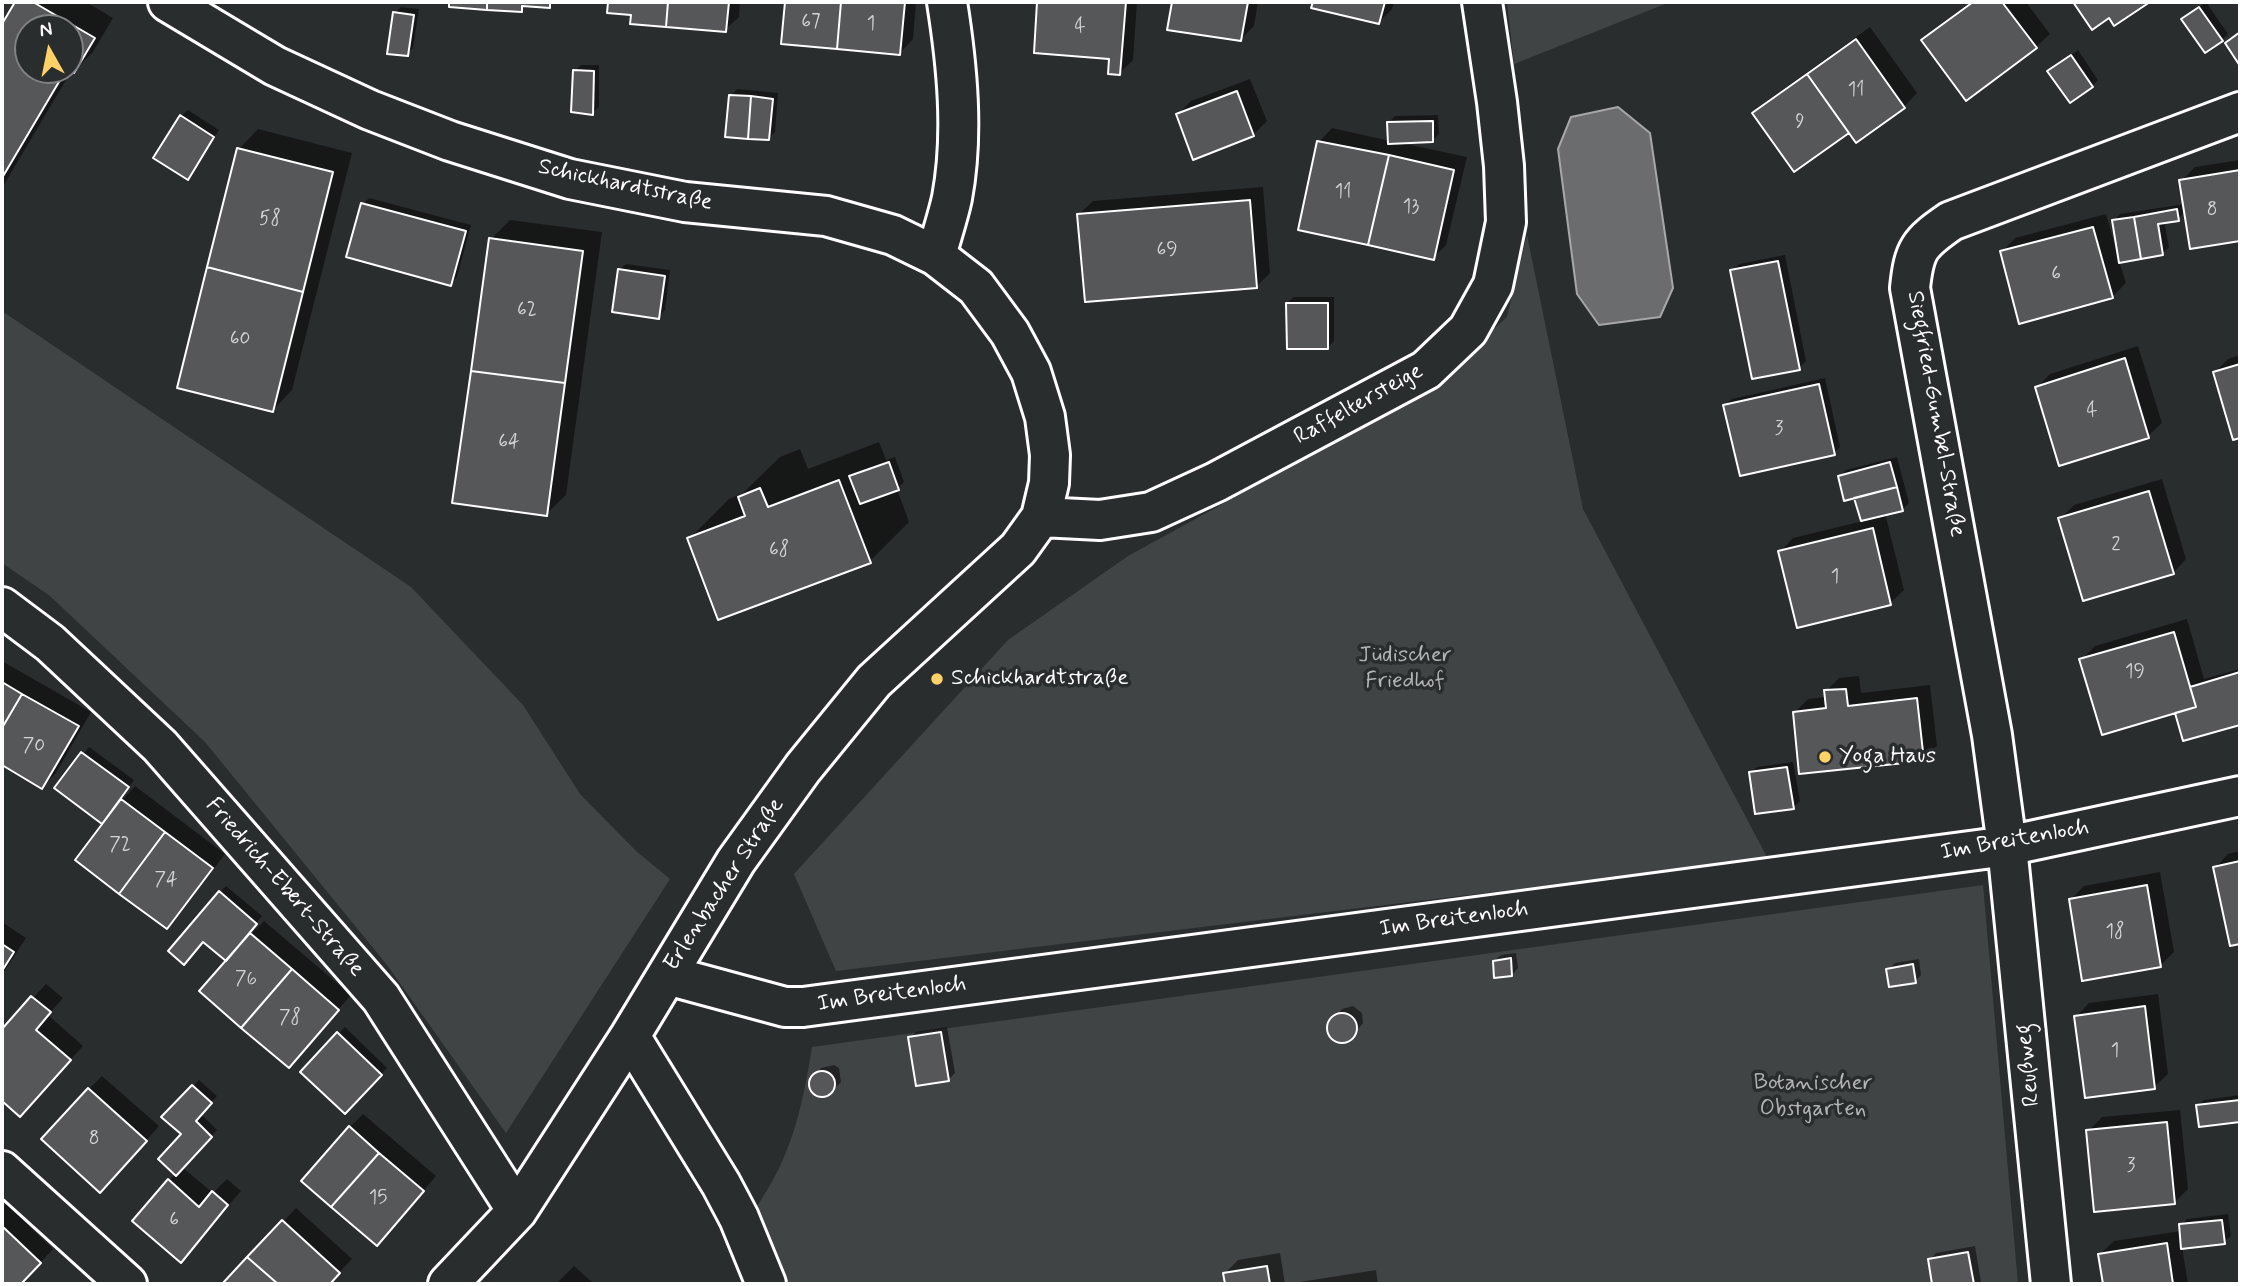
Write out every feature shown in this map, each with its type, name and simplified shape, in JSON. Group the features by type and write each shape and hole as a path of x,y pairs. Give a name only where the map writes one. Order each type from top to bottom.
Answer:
{"street":[{"name":"Schickhardtstraße","path":"168,2 275,66 370,110 450,141 570,179 618,189 685,202 826,216 893,235 936,256 976,287 1010,333 1031,372 1045,417 1050,455 1049,484 1041,517"},
{"path":"936,256 952,197 957,135 956,56 947,2"},
{"name":"Raffeltersteige","path":"1041,517 1100,520 1151,512 1216,482 1426,370 1468,330 1493,285 1506,222 1499,115 1482,2"},
{"name":"Siegfried-Gumbel-Straße","path":"2007,846 1992,735 1910,288 1913,260 1925,238 1951,221 2240,112"},
{"name":"Erlenbacher Straße","path":"448,1284 517,1211 630,1036 736,861 803,768 874,681 1017,549 1041,517"},
{"name":"Friedrich-Ebert-Straße","path":"2,607 50,643 160,746 381,998 517,1211"},
{"name":"Im Breitenloch","path":"667,975 785,1007 803,1007 2007,846 2240,796"},
{"name":"Reußweg","path":"2007,846 2051,1284"},
{"path":"630,1036 721,1184 739,1218 766,1284"},
{"path":"2,1171 127,1284"}],"green space":[{"path":"1507,2 1670,2 1514,64"},
{"name":"Jüdischer Friedhof","path":"1527,235 1583,509 1768,859 836,971 794,874 1008,640 1128,556 1421,395 1507,317"},
{"path":"2,311 411,587 523,705 580,794 636,851 670,879 506,1133 387,965 205,742 50,596 2,563"},
{"name":"Botanischer Obstgarten","path":"1983,885 2018,1284 783,1284 755,1209 787,1151 799,1112 812,1047"}],"shaded area":[{"path":"1618,107 1650,133 1673,288 1660,317 1599,325 1577,294 1558,149 1571,117"}],"building":[{"path":"15,2 33,2 54,14 14,14 14,84 58,84 2,178 2,24"},
{"path":"449,2 487,2 487,10 449,7"},
{"path":"487,2 550,2 550,8 522,6 522,12 487,10"},
{"path":"608,2 668,2 666,27 630,24 631,15 607,13"},
{"path":"668,2 729,2 726,32 666,27"},
{"path":"785,2 841,2 837,49 781,44"},
{"path":"841,2 905,2 900,55 837,49"},
{"path":"1037,2 1126,2 1120,75 1108,74 1109,59 1034,53"},
{"path":"1172,2 1248,2 1241,41 1167,30"},
{"path":"1313,2 1385,2 1379,24 1311,8"},
{"path":"1973,2 2002,2 2037,48 1966,101 1921,40"},
{"path":"2073,2 2150,2 2114,26 2109,18 2092,30"},
{"path":"2199,7 2223,41 2205,53 2181,19"},
{"path":"393,12 414,15 408,56 387,54"},
{"path":"84,32 95,38 84,56"},
{"path":"2240,32 2240,66 2225,43"},
{"path":"1856,39 1905,108 1856,143 1807,74"},
{"path":"2071,55 2093,87 2070,103 2047,71"},
{"path":"573,70 594,71 593,115 571,112"},
{"path":"1807,74 1849,133 1794,172 1752,113"},
{"path":"1237,91 1254,136 1193,160 1176,114"},
{"path":"729,95 751,96 748,139 725,137"},
{"path":"751,96 773,99 769,140 748,139"},
{"path":"180,115 214,137 188,180 153,158"},
{"path":"1433,121 1433,142 1388,144 1387,122"},
{"path":"1317,141 1389,155 1368,245 1298,230"},
{"path":"237,148 333,172 303,292 207,267"},
{"path":"1389,155 1454,170 1434,260 1368,245"},
{"path":"2240,170 2240,241 2190,249 2179,180"},
{"path":"1250,200 1257,288 1085,302 1077,214"},
{"path":"361,203 466,231 451,286 346,257"},
{"path":"2177,209 2179,221 2158,224 2163,255 2141,259 2134,217"},
{"path":"2134,217 2141,259 2119,263 2112,220"},
{"path":"2093,227 2113,298 2019,324 2000,251"},
{"path":"489,238 583,251 565,383 471,371"},
{"path":"1778,261 1800,370 1752,379 1730,270"},
{"path":"207,267 303,292 273,412 177,388"},
{"path":"618,269 665,276 659,319 612,312"},
{"path":"1286,303 1328,303 1328,349 1287,349"},
{"path":"2125,358 2149,438 2059,466 2035,387"},
{"path":"2240,364 2240,438 2233,440 2213,372"},
{"path":"471,371 565,383 547,516 452,503"},
{"path":"1819,384 1835,455 1740,476 1723,405"},
{"path":"889,462 899,490 860,504 849,476"},
{"path":"1890,462 1897,487 1844,501 1838,476"},
{"path":"839,480 871,563 718,620 687,538 745,516 738,497 760,488 768,507"},
{"path":"1897,487 1903,511 1861,521 1854,498"},
{"path":"2149,491 2174,574 2083,601 2058,518"},
{"path":"1873,528 1891,605 1797,628 1778,551"},
{"path":"2174,632 2196,707 2102,735 2079,659"},
{"path":"2240,672 2240,725 2183,741 2175,713 2196,707 2190,687"},
{"path":"2,682 22,694 2,728"},
{"path":"1846,689 1848,706 1917,698 1924,761 1799,774 1793,712 1826,708 1824,690"},
{"path":"22,694 79,726 42,789 2,765 2,728"},
{"path":"81,752 129,787 102,824 54,788"},
{"path":"1787,767 1794,809 1755,814 1749,772"},
{"path":"121,799 165,832 119,894 75,860"},
{"path":"165,832 213,868 167,929 119,894"},
{"path":"2240,861 2240,944 2230,946 2213,867"},
{"path":"2147,885 2161,967 2082,981 2069,899"},
{"path":"219,891 257,924 226,961 203,942 184,965 168,951"},
{"path":"250,933 292,969 241,1028 199,991"},
{"path":"2,944 14,952 2,971"},
{"path":"1511,958 1512,976 1494,978 1493,961"},
{"path":"1913,964 1916,983 1889,987 1886,969"},
{"path":"292,969 339,1010 289,1068 241,1028"},
{"path":"31,996 51,1012 36,1030 71,1060 20,1117 2,1101 2,1029"},
{"path":"2145,1006 2155,1089 2085,1098 2074,1016"},
{"path":"1342,1013 1353,1017 1357,1028 1353,1039 1342,1043 1331,1039 1327,1028 1331,1017"},
{"path":"337,1032 382,1075 345,1114 300,1072"},
{"path":"941,1032 949,1081 916,1086 908,1037"},
{"path":"822,1071 831,1075 835,1084 831,1093 822,1097 813,1093 809,1084 813,1075"},
{"path":"192,1085 212,1103 196,1121 212,1137 176,1176 158,1159 181,1134 161,1117"},
{"path":"88,1088 147,1141 100,1193 41,1139"},
{"path":"2240,1100 2240,1122 2199,1127 2196,1105"},
{"path":"2167,1122 2175,1204 2094,1212 2086,1130"},
{"path":"349,1126 379,1153 331,1207 301,1181"},
{"path":"379,1153 424,1191 377,1246 331,1207"},
{"path":"168,1179 199,1207 212,1191 228,1205 181,1263 132,1221"},
{"path":"282,1220 340,1273 330,1284 278,1284 247,1257"},
{"path":"2222,1220 2225,1244 2181,1249 2179,1224"},
{"path":"2,1226 41,1263 21,1284 2,1284"},
{"path":"2167,1243 2173,1284 2103,1284 2098,1254"},
{"path":"1968,1252 1974,1284 1932,1284 1928,1259"},
{"path":"247,1257 278,1284 222,1284"},
{"path":"1267,1266 1270,1284 1225,1284 1223,1273"}],"place":[{"name":"Schickhardtstraße","path":"937,679"},
{"name":"Yoga Haus","path":"1825,757"}]}
